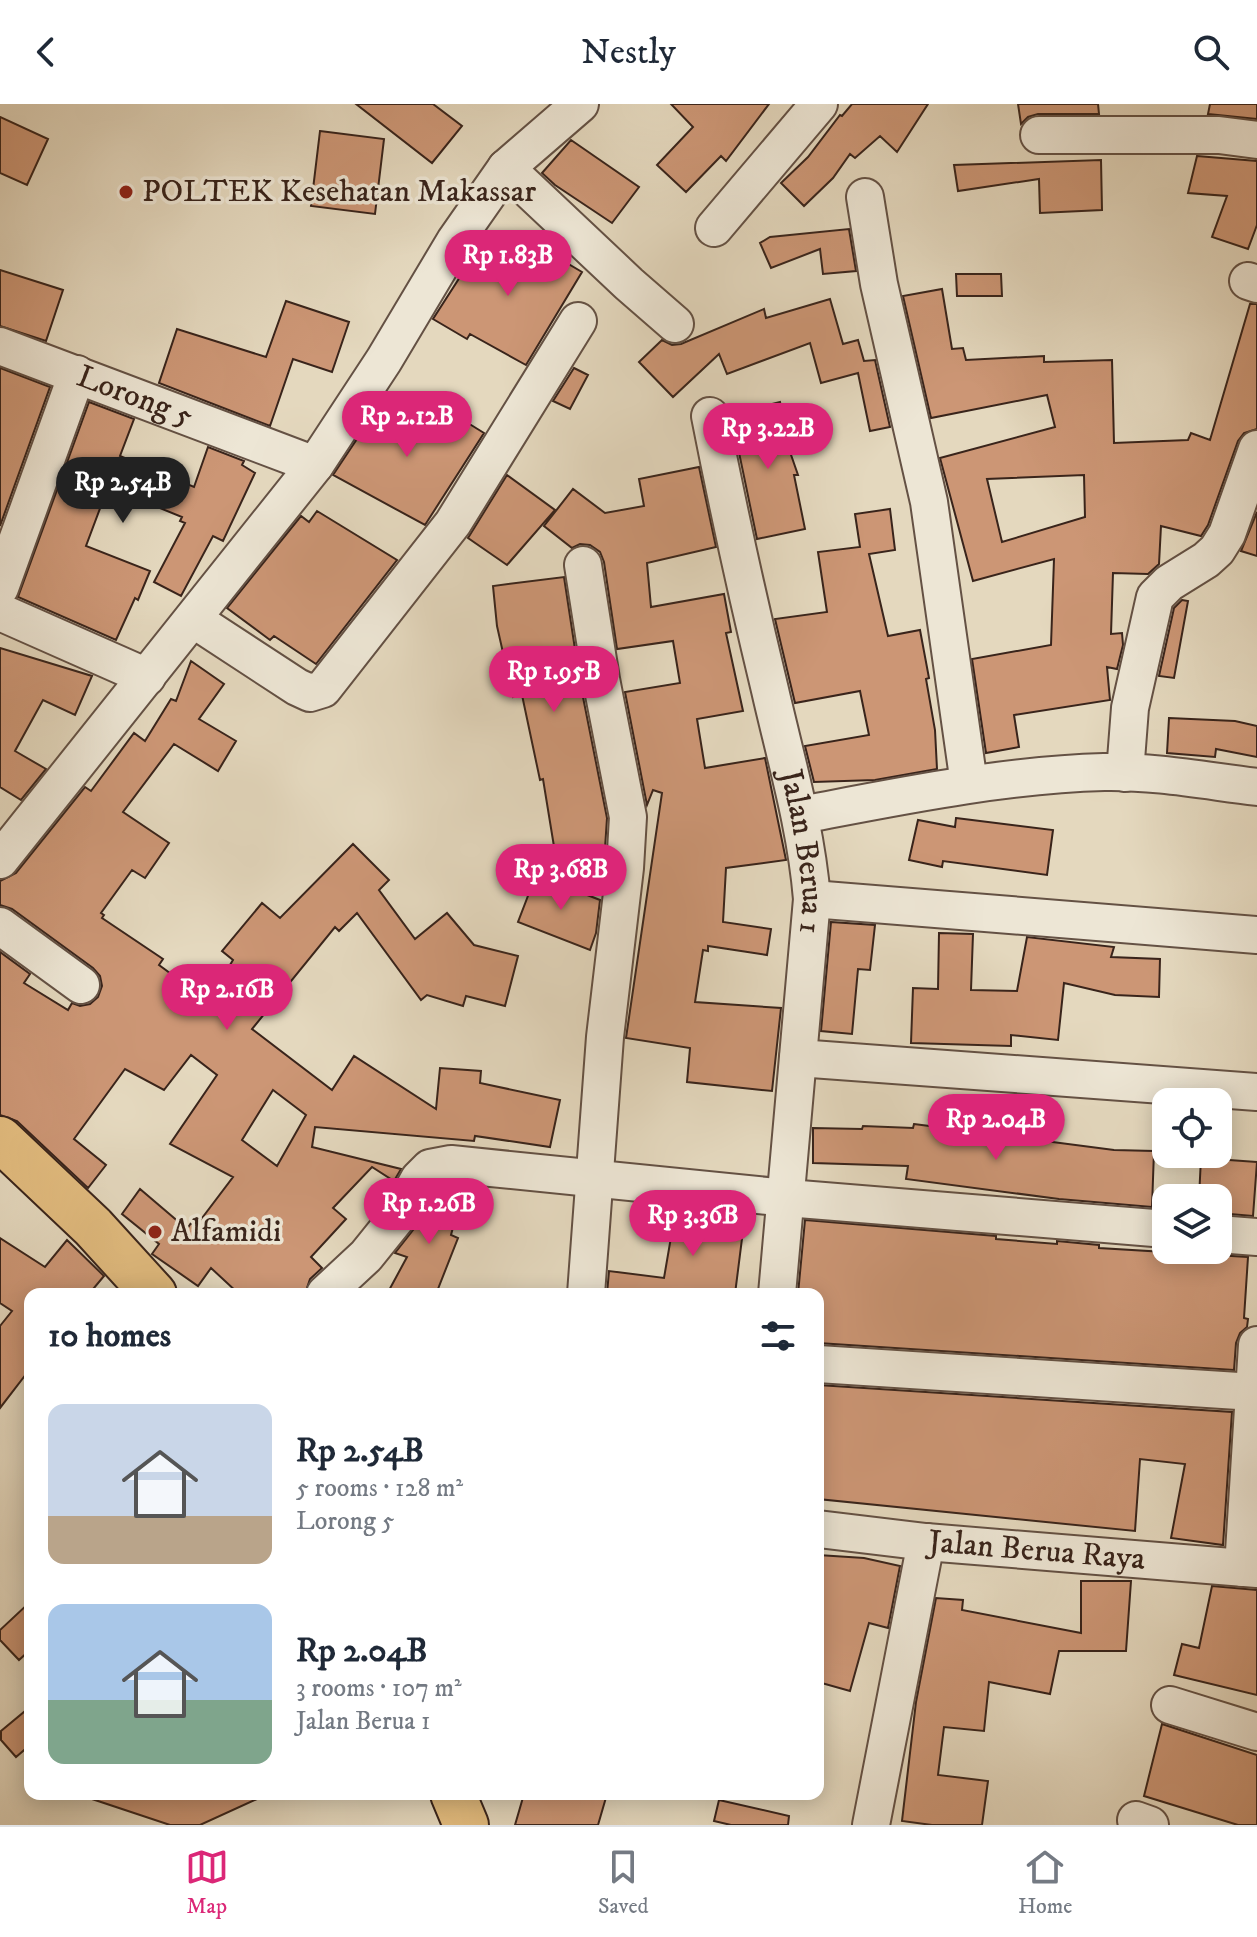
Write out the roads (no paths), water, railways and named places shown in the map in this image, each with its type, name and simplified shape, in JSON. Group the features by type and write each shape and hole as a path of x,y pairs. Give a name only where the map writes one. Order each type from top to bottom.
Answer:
{"main road":[{"path":"0,1139 93,1227 149,1288"},
{"path":"456,1800 466,1825"}],"street":[{"path":"0,860 315,465 384,360 455,241 506,168 580,104"},
{"path":"714,228 819,104"},
{"path":"1039,135 1219,135 1257,140"},
{"path":"506,168 675,324"},
{"path":"865,197 879,284 929,502 969,784"},
{"path":"193,619 297,687 310,693 323,689 453,523 578,321"},
{"name":"Lorong 5","path":"0,346 315,465"},
{"path":"0,588 77,374"},
{"name":"Jalan Berua 1","path":"710,416 759,648 801,815 812,899 778,1288"},
{"path":"1125,773 1130,708 1155,597 1169,583 1217,550 1227,534 1257,449"},
{"path":"583,565 628,817 605,1037 587,1288"},
{"path":"0,612 147,677"},
{"path":"801,815 969,784 1066,775 1125,773 1257,787"},
{"path":"812,899 1257,935"},
{"path":"0,926 81,985"},
{"path":"798,1058 1257,1092"},
{"path":"331,1288 366,1256 399,1215 419,1179 430,1168 451,1164 787,1198 1152,1228"},
{"path":"1232,1235 1257,1237"},
{"path":"1250,1568 1257,1345"},
{"path":"824,1364 1254,1392"},
{"name":"Jalan Berua Raya","path":"824,1530 926,1542 1250,1568"},
{"path":"871,1825 926,1542"},
{"path":"1170,1705 1257,1732"}],"place":[{"name":"POLTEK Kesehatan Makassar","path":"126,192"},
{"name":"Alfamidi","path":"155,1232"}]}
